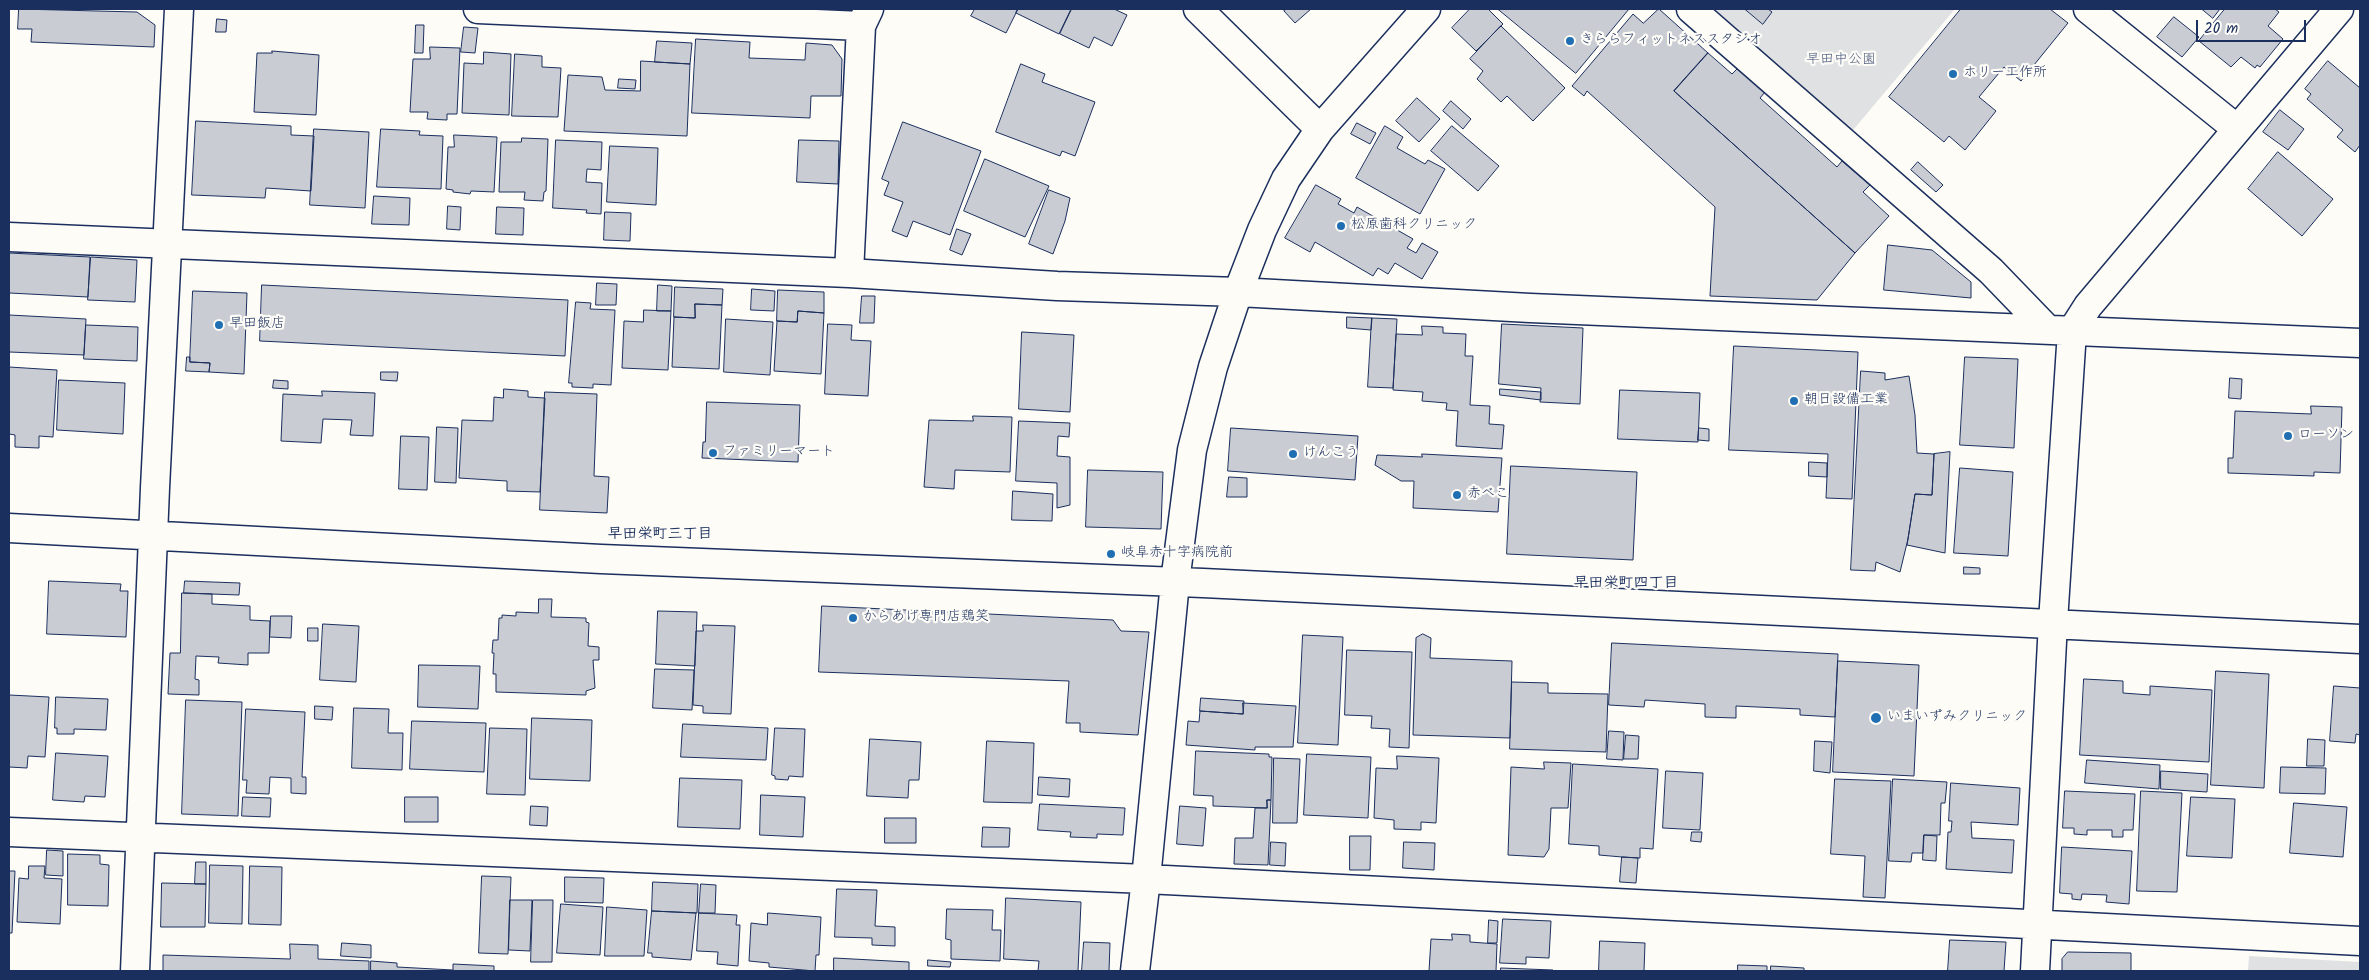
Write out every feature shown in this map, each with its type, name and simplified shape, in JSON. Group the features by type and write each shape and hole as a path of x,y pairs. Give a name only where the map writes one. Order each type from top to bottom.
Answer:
{"street":[{"path":"135,971 179,9"},
{"path":"478,9 859,15 849,273"},
{"path":"1198,9 1320,129"},
{"path":"1135,971 1146,879 1175,582 1192,450 1213,368 1238,292 1262,230 1286,179 1320,129 1426,9"},
{"path":"1691,9 2060,330"},
{"path":"2088,9 2237,129"},
{"path":"2036,971 2053,622 2060,330 2088,306 2339,9"},
{"path":"9,237 849,273 1057,286 1238,292 1540,309 2360,342"},
{"path":"9,528 601,559 1175,582 2053,622 2360,639"},
{"path":"9,832 1146,879 2360,942"}],"green space":[{"name":"早田中公園","path":"1701,9 1955,9 1848,136"},
{"path":"2249,956 2360,962 2360,971 2248,971"}],"building":[{"path":"19,9 137,12 155,25 154,47 31,42 32,29 18,29"},
{"path":"975,9 1018,9 1006,33 971,16"},
{"path":"1018,9 1071,9 1059,34 1016,13"},
{"path":"1072,9 1114,9 1127,15 1112,46 1094,37 1089,48 1060,34"},
{"path":"1287,9 1311,9 1295,23 1284,11"},
{"path":"1470,9 1488,9 1503,24 1476,51 1452,28"},
{"name":"きららフィットネススタジオ","path":"1498,9 1629,9 1576,73"},
{"path":"1659,9 1708,53 1674,91 1855,253 1817,300 1710,296 1715,207 1587,91 1584,96 1572,86 1633,14 1643,23"},
{"path":"1745,9 1768,9 1772,12 1763,24"},
{"name":"ホリー工作所","path":"1961,9 2050,9 2068,23 2021,81 2004,67 1979,97 1996,111 1965,150 1949,136 1944,142 1889,97"},
{"path":"2202,9 2220,9 2213,18"},
{"path":"2225,9 2275,9 2279,12 2268,26 2283,39 2260,67 2257,65 2255,68 2241,57 2231,67 2199,41"},
{"path":"2174,17 2199,37 2182,57 2157,37"},
{"path":"217,19 227,20 226,32 216,32"},
{"path":"416,25 424,25 423,53 415,53"},
{"path":"1501,26 1565,88 1533,121 1507,96 1501,102 1477,79 1483,71 1470,59"},
{"path":"464,27 478,28 475,53 461,52"},
{"path":"696,39 750,42 749,58 805,60 806,43 832,45 842,59 841,96 811,96 810,118 692,113"},
{"path":"657,41 692,43 690,64 655,62"},
{"path":"430,47 460,48 457,114 447,114 447,120 427,119 428,112 410,112 413,59 430,59"},
{"path":"272,51 319,55 316,115 254,112 257,53 272,53"},
{"path":"484,52 511,54 509,115 462,113 464,63 483,64"},
{"path":"1708,53 1732,74 1738,68 1765,92 1760,98 1837,167 1842,161 1870,185 1863,192 1889,216 1855,253 1674,91"},
{"path":"515,54 542,56 542,67 561,68 558,117 512,116"},
{"path":"641,61 690,64 687,136 564,131 568,75 602,77 605,90 640,91"},
{"path":"2328,61 2360,88 2360,145 2355,152 2337,137 2343,130 2307,99 2311,94 2305,89"},
{"path":"1021,64 1045,74 1042,82 1095,102 1075,156 1062,151 1060,156 996,132"},
{"path":"619,79 636,80 635,89 618,88"},
{"path":"1417,98 1440,119 1419,142 1396,121"},
{"path":"1451,101 1471,119 1463,129 1443,111"},
{"path":"2280,110 2304,129 2288,150 2263,132"},
{"path":"196,121 291,126 291,135 314,136 311,191 266,188 265,198 192,195"},
{"path":"903,122 981,151 950,235 913,221 907,237 892,231 903,202 884,195 889,182 882,179"},
{"path":"1357,123 1376,133 1370,144 1351,134"},
{"path":"1385,126 1403,137 1397,148 1425,164 1428,160 1445,169 1420,214 1356,178"},
{"path":"1452,126 1499,166 1478,191 1431,151"},
{"path":"314,129 369,132 365,208 310,205"},
{"path":"381,129 420,131 419,135 443,136 441,189 377,187"},
{"path":"454,135 497,137 494,192 471,191 470,194 453,192 453,190 446,189 448,147 454,147"},
{"path":"522,138 548,139 546,191 544,192 543,201 524,200 525,192 499,192 501,142 521,142"},
{"path":"556,140 602,142 601,170 587,169 586,182 602,183 601,214 586,213 587,210 553,208"},
{"path":"799,140 839,141 838,184 797,182"},
{"path":"610,146 658,148 656,205 607,202"},
{"path":"2278,152 2333,199 2302,236 2248,189"},
{"path":"985,159 1049,186 1025,237 964,211"},
{"path":"1918,162 1943,185 1936,192 1911,170"},
{"name":"松原歯科クリニック","path":"1316,185 1341,199 1338,204 1354,213 1357,207 1413,239 1407,248 1416,253 1422,243 1438,252 1422,279 1395,263 1388,274 1378,268 1373,276 1315,242 1310,252 1285,238"},
{"path":"1049,190 1070,198 1065,221 1053,254 1029,244"},
{"path":"374,196 410,198 409,225 372,224"},
{"path":"448,206 461,207 460,230 447,229"},
{"path":"497,207 524,208 523,235 496,234"},
{"path":"605,212 631,213 630,241 604,240"},
{"path":"957,229 971,234 962,255 950,250"},
{"path":"1888,245 1932,250 1971,282 1971,298 1884,290"},
{"path":"9,253 90,257 88,297 9,293"},
{"path":"91,257 137,260 135,302 88,300"},
{"path":"597,283 617,284 616,305 596,305"},
{"path":"262,285 568,300 565,356 260,341"},
{"path":"658,285 672,286 671,311 657,311"},
{"path":"675,287 723,289 722,305 695,304 695,318 674,317"},
{"path":"752,289 775,291 774,311 751,310"},
{"path":"778,290 824,292 824,313 798,311 797,322 777,321"},
{"name":"早田飯店","path":"193,291 247,293 244,374 209,372 210,363 190,362"},
{"path":"862,296 875,296 874,323 860,323"},
{"path":"576,302 591,303 590,309 615,310 611,385 593,384 593,388 572,387 572,383 569,383"},
{"path":"695,304 722,305 719,369 672,367 674,317 695,318"},
{"path":"644,310 671,311 668,370 622,368 624,321 643,322"},
{"path":"798,311 824,313 821,374 774,371 777,321 797,322"},
{"path":"9,315 86,319 84,355 9,352"},
{"path":"1347,317 1372,318 1371,330 1347,328"},
{"path":"1372,318 1397,319 1393,388 1368,387"},
{"path":"726,319 773,322 770,375 724,372"},
{"path":"828,324 852,325 851,340 871,341 868,396 825,394"},
{"path":"1502,324 1583,328 1580,404 1540,402 1541,388 1499,384"},
{"path":"86,325 138,327 137,361 84,359"},
{"path":"1422,326 1443,327 1443,333 1466,334 1465,356 1473,356 1470,405 1490,406 1489,424 1504,425 1502,449 1456,446 1458,411 1446,410 1447,403 1422,401 1423,392 1393,390 1396,334 1422,335"},
{"path":"1022,332 1074,335 1070,412 1019,409"},
{"name":"朝日設備工業","path":"1734,346 1858,352 1852,499 1826,498 1828,454 1729,450"},
{"path":"187,357 190,357 190,362 210,363 209,372 186,371"},
{"path":"1965,357 2018,359 2014,448 1960,445"},
{"path":"9,367 57,370 53,437 39,436 39,448 15,447 15,435 9,434"},
{"path":"1861,371 1885,373 1885,380 1909,376 1915,415 1917,453 1934,454 1932,495 1915,494 1908,539 1900,572 1876,562 1875,571 1851,570"},
{"path":"381,372 398,372 397,381 381,380"},
{"path":"2230,378 2242,379 2241,399 2229,398"},
{"path":"59,380 125,383 123,434 57,430"},
{"path":"274,380 288,381 288,389 273,388"},
{"path":"504,389 528,391 528,397 545,398 540,492 507,491 507,481 459,478 462,420 493,421 494,397 503,398"},
{"path":"1500,389 1541,392 1541,400 1500,395"},
{"path":"1620,390 1700,393 1698,442 1618,439"},
{"path":"322,391 375,393 373,436 350,435 352,420 323,419 321,443 281,441 283,394 322,396"},
{"path":"545,392 597,394 594,476 609,477 607,513 540,510"},
{"path":"707,402 800,405 798,462 702,458 703,442 705,442"},
{"name":"ローソン","path":"2311,406 2342,407 2340,473 2314,472 2314,476 2228,473 2228,458 2233,458 2235,411 2311,414"},
{"path":"973,416 1012,417 1010,472 955,470 954,489 924,487 929,420 973,421"},
{"path":"1019,421 1070,423 1069,437 1058,436 1057,456 1070,457 1070,505 1057,508 1057,483 1016,481"},
{"path":"437,427 458,428 456,483 435,482"},
{"name":"けんこう","path":"1231,428 1358,436 1355,480 1228,471"},
{"path":"1699,428 1709,429 1709,441 1698,440"},
{"path":"401,436 429,437 427,490 399,489"},
{"path":"1950,452 1945,553 1907,545 1915,494 1932,495 1934,454"},
{"name":"赤べこ","path":"1422,454 1502,458 1498,512 1413,508 1414,481 1401,481 1375,465 1377,455 1422,457"},
{"path":"1809,462 1827,463 1827,477 1809,476"},
{"path":"1511,466 1637,472 1633,560 1507,554"},
{"path":"1960,468 2013,472 2008,556 1954,553"},
{"path":"1088,470 1163,472 1161,529 1086,527"},
{"path":"1229,477 1247,478 1247,497 1227,497"},
{"path":"1013,491 1053,494 1052,521 1012,520"},
{"path":"1964,567 1980,568 1980,574 1964,574"},
{"path":"49,581 121,584 120,591 128,591 126,637 47,634"},
{"path":"185,581 240,583 239,595 184,593"},
{"path":"182,593 212,594 212,604 250,606 250,620 270,621 269,653 248,653 248,665 218,663 219,657 196,656 195,679 199,680 199,695 168,694 170,653 180,653"},
{"path":"539,599 552,599 551,617 586,618 586,622 589,623 588,646 599,647 599,660 593,660 595,688 586,691 586,695 496,692 496,674 493,674 494,653 492,653 493,640 498,640 499,618 502,618 502,615 516,616 516,612 538,613"},
{"path":"822,606 1113,620 1121,631 1149,632 1138,735 1080,732 1080,723 1066,723 1069,681 819,672"},
{"path":"658,611 697,612 695,666 656,664"},
{"path":"271,616 292,616 291,638 270,637"},
{"path":"323,624 359,626 356,682 320,680"},
{"path":"703,625 735,626 731,714 703,713 703,706 693,705 696,631 703,631"},
{"path":"308,628 318,628 318,641 308,641"},
{"path":"1423,634 1431,638 1430,658 1512,661 1510,738 1413,735 1416,638"},
{"path":"1303,635 1343,637 1338,745 1298,743"},
{"path":"1612,643 1838,654 1835,717 1800,715 1800,709 1736,706 1736,718 1705,717 1705,704 1645,700 1644,707 1609,705"},
{"path":"1347,650 1412,652 1409,748 1389,747 1390,729 1371,728 1372,716 1345,715"},
{"name":"いまいずみクリニック","path":"1838,661 1919,665 1914,776 1833,772"},
{"path":"419,665 480,666 478,709 418,707"},
{"path":"655,669 694,670 692,710 653,708"},
{"path":"2216,671 2269,674 2264,788 2211,785"},
{"path":"2084,679 2123,681 2123,693 2150,695 2150,686 2212,690 2209,762 2080,755"},
{"path":"1512,682 1548,683 1548,693 1608,694 1606,752 1510,749"},
{"path":"2334,686 2360,688 2360,735 2356,734 2355,743 2330,741"},
{"path":"9,695 49,697 45,757 28,756 27,768 9,767"},
{"path":"56,697 108,699 106,730 74,729 74,734 57,734 57,728 55,728"},
{"path":"1201,698 1244,701 1243,714 1200,711"},
{"path":"186,700 242,702 238,816 182,814"},
{"path":"1243,703 1296,706 1293,747 1255,747 1255,750 1186,745 1188,721 1199,722 1200,711 1243,714"},
{"path":"315,706 333,707 332,720 315,719"},
{"path":"354,708 389,709 388,733 403,733 402,770 352,768"},
{"path":"246,709 305,712 302,777 306,777 306,794 291,793 291,778 270,777 269,794 246,793 247,780 243,780"},
{"path":"532,718 592,720 590,781 530,779"},
{"path":"412,721 486,723 484,772 410,769"},
{"path":"683,724 768,728 766,760 681,757"},
{"path":"490,728 527,729 525,795 487,794"},
{"path":"775,728 805,729 803,777 789,776 788,780 775,779 775,776 772,775"},
{"path":"1609,731 1624,732 1623,760 1607,759"},
{"path":"1626,735 1639,736 1638,759 1624,759"},
{"path":"870,739 921,742 919,780 909,780 908,798 867,796"},
{"path":"2308,739 2325,740 2324,766 2307,766"},
{"path":"987,741 1034,743 1032,803 984,802"},
{"path":"1815,741 1832,742 1830,773 1814,771"},
{"path":"1196,751 1269,754 1269,757 1272,757 1271,800 1267,800 1267,808 1213,806 1213,796 1194,795"},
{"path":"56,753 108,756 105,797 85,796 84,802 53,800"},
{"path":"1307,754 1371,757 1368,818 1304,815"},
{"path":"1397,756 1439,758 1436,823 1421,822 1421,830 1394,829 1394,820 1374,818 1376,768 1397,769"},
{"path":"1274,758 1300,759 1297,823 1273,823"},
{"path":"2087,760 2160,765 2159,789 2085,783"},
{"path":"1544,762 1571,763 1568,808 1551,808 1549,849 1544,857 1508,855 1511,767 1544,769"},
{"path":"1573,764 1658,769 1653,849 1640,848 1640,858 1622,857 1599,855 1599,846 1569,844"},
{"path":"2281,767 2326,768 2325,794 2280,793"},
{"path":"1666,771 1703,773 1700,830 1663,828"},
{"path":"2161,771 2208,774 2207,792 2161,789"},
{"path":"1039,777 1070,779 1069,797 1038,795"},
{"path":"680,778 742,780 740,829 678,827"},
{"path":"1835,779 1891,781 1885,898 1863,897 1865,856 1831,854"},
{"path":"1893,779 1947,782 1945,803 1941,803 1940,835 1924,835 1923,853 1912,853 1911,862 1889,861"},
{"path":"1951,783 2020,788 2018,825 1971,822 1972,838 2014,840 2012,873 1946,869 1948,832 1951,832 1952,821 1949,821"},
{"path":"2065,791 2135,794 2133,830 2123,830 2123,837 2112,837 2112,830 2087,830 2087,835 2074,834 2074,828 2063,828"},
{"path":"2141,791 2182,793 2177,892 2137,891"},
{"path":"761,795 805,797 803,837 760,835"},
{"path":"243,797 271,798 270,817 242,816"},
{"path":"405,797 438,797 438,822 405,822"},
{"path":"2191,797 2235,799 2232,858 2187,856"},
{"path":"1267,800 1271,800 1268,865 1234,864 1235,838 1253,838 1255,808 1267,808"},
{"path":"2294,803 2347,807 2343,857 2290,853"},
{"path":"1040,804 1125,808 1123,835 1097,834 1097,838 1070,837 1071,832 1038,830"},
{"path":"531,806 548,807 547,826 530,825"},
{"path":"1180,806 1206,808 1203,846 1177,844"},
{"path":"885,818 916,818 916,843 885,843"},
{"path":"983,827 1010,828 1009,847 982,847"},
{"path":"1692,832 1702,832 1701,842 1691,841"},
{"path":"1924,835 1937,836 1936,861 1923,860"},
{"path":"1350,836 1371,836 1370,870 1350,870"},
{"path":"1271,842 1286,843 1285,866 1270,865"},
{"path":"1404,842 1435,843 1434,870 1403,868"},
{"path":"2062,847 2132,851 2129,904 2106,902 2107,895 2082,894 2081,900 2072,899 2072,894 2060,893"},
{"path":"47,850 63,851 63,876 46,875"},
{"path":"68,854 100,855 100,864 109,865 108,906 68,905"},
{"path":"1622,857 1638,858 1636,883 1620,882"},
{"path":"196,862 206,862 206,884 195,884"},
{"path":"210,865 243,866 242,924 209,923"},
{"path":"29,866 45,866 44,878 62,879 60,924 17,922 19,878 28,879"},
{"path":"250,866 282,867 281,925 249,924"},
{"path":"9,871 15,871 12,933 9,933"},
{"path":"482,876 511,877 508,954 479,953"},
{"path":"565,877 604,878 603,903 565,902"},
{"path":"653,882 698,884 697,913 652,911"},
{"path":"162,883 206,884 205,927 161,927"},
{"path":"701,884 716,885 715,913 699,913"},
{"path":"837,889 877,890 875,926 895,927 895,946 872,945 872,938 835,937"},
{"path":"1006,898 1081,902 1078,971 1038,971 1039,961 1004,959"},
{"path":"510,900 532,900 530,951 509,950"},
{"path":"533,900 553,900 552,962 531,962"},
{"path":"561,904 603,907 600,955 557,953"},
{"path":"607,907 647,910 644,956 605,956"},
{"path":"947,909 993,910 992,930 1001,930 1000,961 951,959 951,940 946,939"},
{"path":"652,911 696,913 691,960 652,957 652,953 648,953"},
{"path":"699,913 737,915 736,925 740,925 738,966 717,964 718,952 697,951"},
{"path":"768,913 821,917 819,955 816,955 815,971 769,967 769,963 749,961 751,923 767,925"},
{"path":"1503,919 1551,921 1549,958 1526,957 1526,964 1500,963"},
{"path":"1489,920 1498,921 1497,943 1488,943"},
{"path":"1452,934 1470,935 1470,942 1497,944 1496,971 1429,971 1431,939 1452,940"},
{"path":"1950,940 2006,942 2004,971 1948,971"},
{"path":"1600,941 1645,943 1644,971 1599,971"},
{"path":"1084,942 1110,943 1109,971 1082,971"},
{"path":"342,943 371,945 371,958 341,956"},
{"path":"290,944 318,945 318,959 369,961 369,971 163,971 163,955 290,959"},
{"path":"2068,952 2131,953 2131,971 2062,971 2062,959"},
{"path":"834,958 909,962 909,971 834,971"},
{"path":"928,960 951,962 950,967 928,966"},
{"path":"371,961 397,963 397,967 453,970 453,964 494,966 494,971 371,971"},
{"path":"1738,965 1767,966 1767,971 1738,971"},
{"path":"1771,966 1804,968 1804,971 1771,971"},
{"path":"1501,968 1553,970 1553,971 1501,971"}],"place":[{"name":"きららフィットネススタジオ","path":"1570,41"},
{"name":"ホリー工作所","path":"1953,74"},
{"name":"松原歯科クリニック","path":"1341,226"},
{"name":"早田飯店","path":"219,325"},
{"name":"朝日設備工業","path":"1794,401"},
{"name":"ローソン","path":"2288,436"},
{"name":"ファミリーマート","path":"713,453"},
{"name":"けんこう","path":"1293,454"},
{"name":"赤べこ","path":"1457,495"},
{"name":"岐阜赤十字病院前","path":"1111,554"},
{"name":"からあげ専門店鶏笑","path":"853,618"},
{"name":"いまいずみクリニック","path":"1876,718"}],"district":[{"name":"早田栄町三丁目","path":"660,535"},
{"name":"早田栄町四丁目","path":"1626,584"}]}
